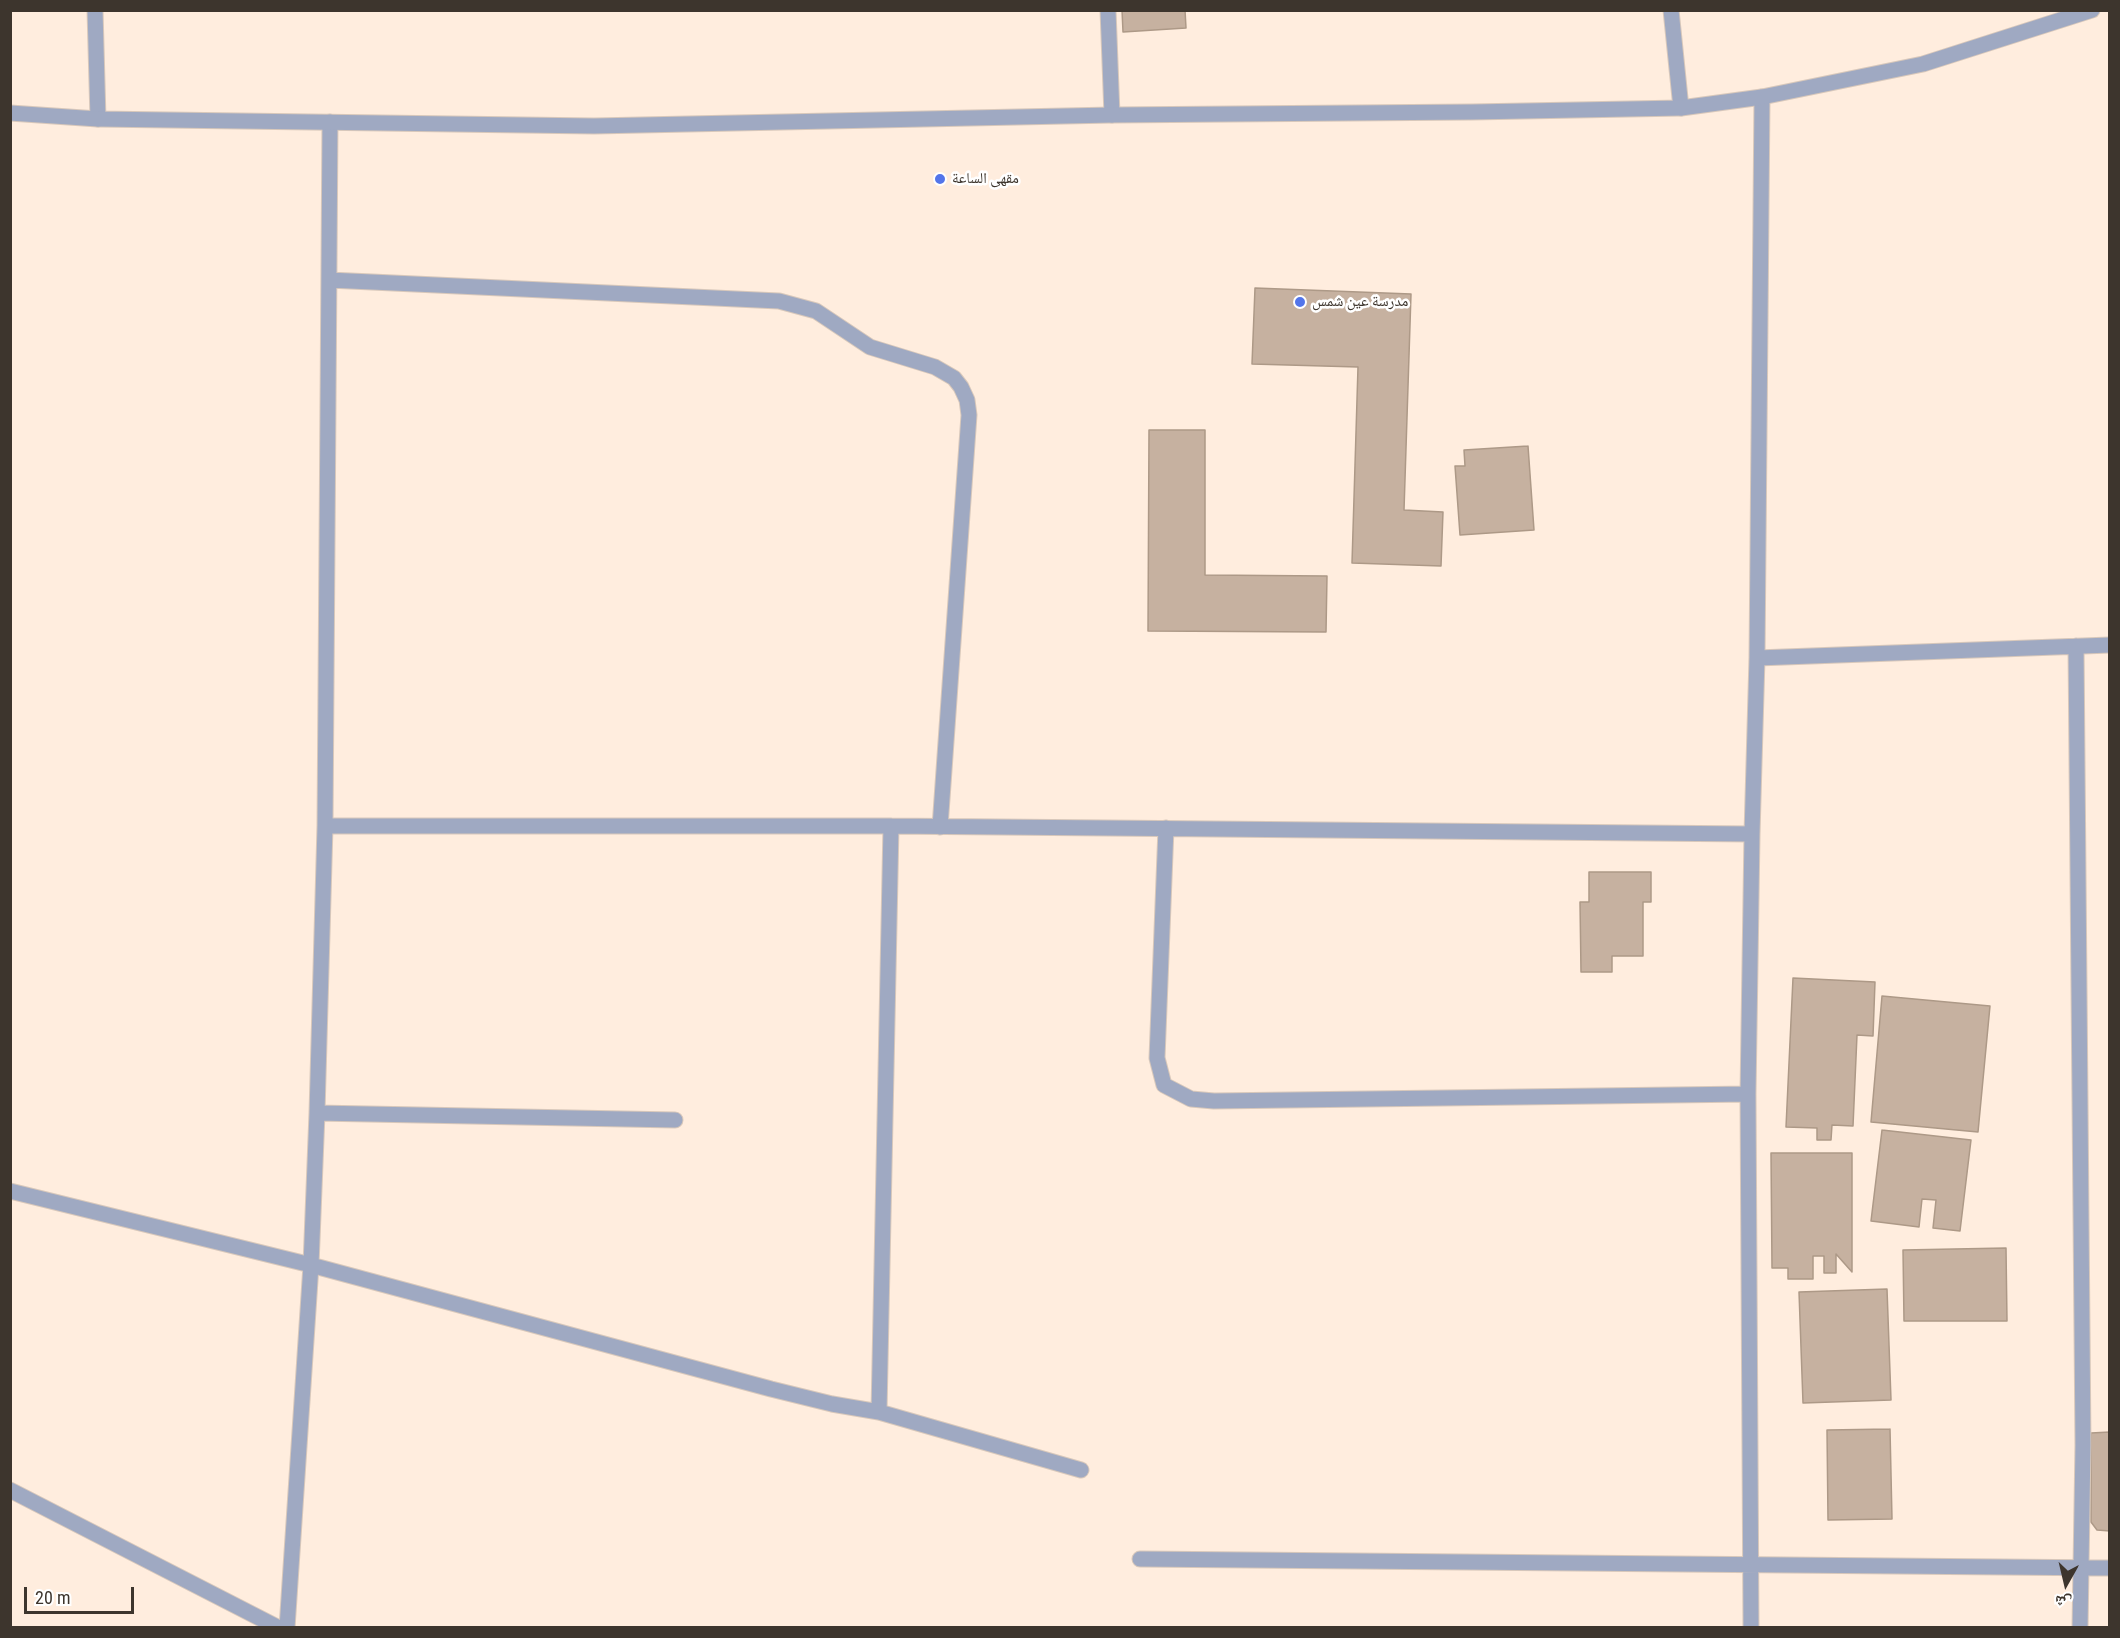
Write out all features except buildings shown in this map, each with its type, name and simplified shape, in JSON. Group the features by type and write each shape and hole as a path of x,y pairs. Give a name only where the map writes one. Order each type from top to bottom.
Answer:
{"street":[{"path":"95,10 98,119"},
{"path":"1108,10 1112,115"},
{"path":"1671,10 1681,108"},
{"path":"10,113 98,119 594,126 1112,115 1681,108 1762,97 1923,64 2092,10"},
{"path":"1751,1628 1748,1094 1757,658 1762,97"},
{"path":"287,1628 311,1265 317,1113 325,826 330,122"},
{"path":"329,280 779,301 816,311 870,347 935,367 954,378 967,400 969,415 940,827"},
{"path":"1757,658 2109,645"},
{"path":"2076,646 2083,1445 2080,1628"},
{"path":"325,826 891,826 1752,834"},
{"path":"879,1412 891,826"},
{"path":"1166,828 1157,1058 1164,1084 1191,1099 1214,1101 1748,1094"},
{"path":"317,1113 675,1120"},
{"path":"10,1191 311,1265 760,1386 832,1404 879,1412 1082,1470"},
{"path":"10,1490 279,1628"},
{"path":"1140,1559 2109,1568"}],"place":[{"name":"مقهى الساعة","path":"940,179"},
{"name":"مدرسة عين شمس","path":"1300,302"}]}
